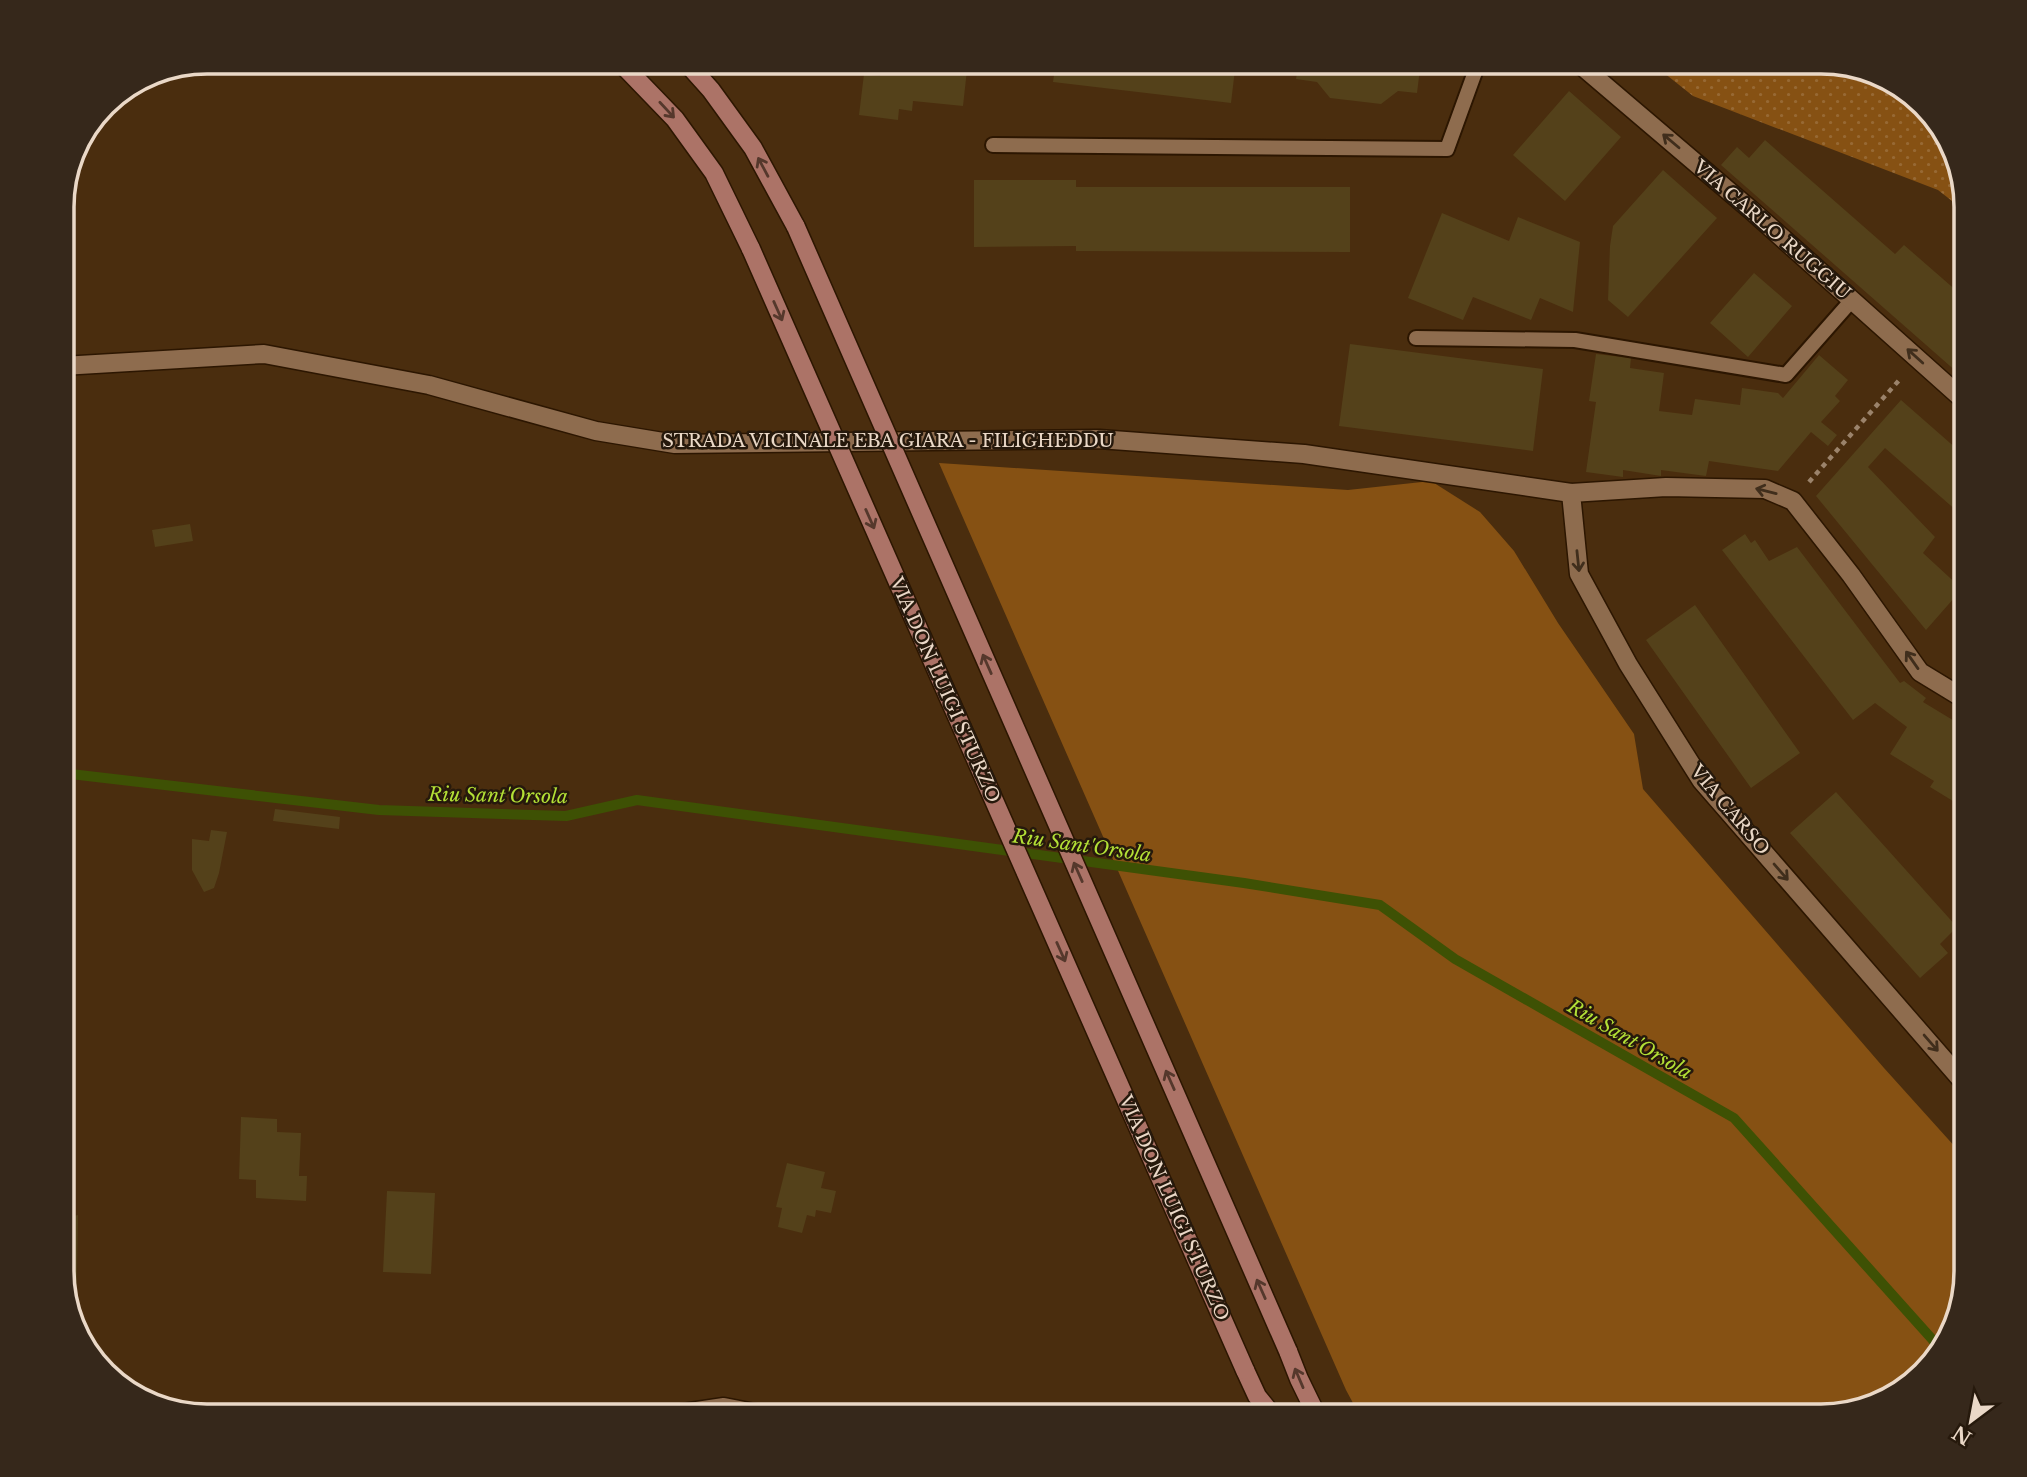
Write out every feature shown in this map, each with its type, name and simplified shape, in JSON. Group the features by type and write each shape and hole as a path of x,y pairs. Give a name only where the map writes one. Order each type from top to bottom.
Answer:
{"main road":[{"name":"VIA DON LUIGI STURZO","path":"633,74 675,120 714,173 751,249 1245,1370 1263,1404"},
{"path":"697,74 754,148 796,227 1311,1404"},
{"path":"1255,1404 1257,1396"}],"street":[{"name":"VIA CARLO RUGGIU","path":"1591,74 1751,210 1954,391"},
{"name":"STRADA VICINALE EBA GIARA - FILIGHEDDU","path":"74,365 264,354 429,385 596,431 675,444 1099,439 1304,454 1571,493 1666,487 1765,489 1793,501"},
{"name":"VIA CARSO","path":"1571,493 1579,574 1628,664 1701,780 1954,1071"},
{"path":"1793,501 1851,575 1920,672 1954,693"}],"lane":[{"path":"993,145 1447,149 1474,74"},
{"path":"1416,338 1575,340 1786,375 1852,300"}],"path":[{"path":"1793,501 1918,359"}],"shaded area":[{"path":"1665,74 1820,74 1855,78 1871,84 1901,101 1931,133 1949,172 1954,202 1938,190 1693,96"},
{"path":"939,463 1348,490 1431,481 1480,512 1514,551 1558,623 1634,734 1643,789 1954,1146 1954,1270 1949,1305 1940,1329 1926,1351 1908,1370 1879,1390 1846,1401 1820,1404 1354,1404"}],"building":[{"path":"864,74 967,74 963,106 913,101 912,111 899,109 898,120 859,115"},
{"path":"1054,74 1234,74 1231,103 1053,82"},
{"path":"1297,74 1419,74 1417,93 1398,91 1381,104 1330,98 1317,82 1296,79"},
{"path":"1569,91 1621,137 1565,201 1513,155"},
{"path":"1765,140 1895,254 1904,245 1954,289 1954,369 1721,165 1737,147 1749,158"},
{"path":"1663,170 1717,218 1628,317 1608,300 1613,226"},
{"path":"974,180 1076,180 1076,187 1350,187 1350,252 1076,251 1076,246 974,247"},
{"path":"1442,213 1509,241 1518,217 1580,242 1573,312 1540,298 1531,320 1473,297 1463,320 1408,298"},
{"path":"1754,273 1792,306 1748,357 1710,323"},
{"path":"1350,344 1543,369 1533,451 1339,426"},
{"path":"1596,354 1631,358 1630,368 1664,373 1659,411 1692,415 1695,399 1740,405 1742,388 1778,393 1783,398 1819,355 1848,380 1835,396 1840,401 1821,422 1837,435 1828,446 1811,432 1778,471 1709,461 1706,476 1661,470 1661,476 1623,470 1623,477 1586,472 1596,402 1589,401"},
{"path":"1901,400 1954,446 1954,508 1885,448 1868,467 1935,537 1923,553 1954,582 1954,598 1926,630 1816,496"},
{"path":"190,524 193,541 155,547 152,530"},
{"path":"1745,534 1751,543 1755,540 1769,561 1797,547 1900,683 1904,681 1926,698 1923,702 1954,721 1954,802 1930,787 1934,781 1890,754 1907,727 1875,703 1853,720 1722,550"},
{"path":"1695,605 1800,753 1751,788 1646,640"},
{"path":"1836,792 1954,924 1954,930 1940,944 1948,953 1920,978 1790,833"},
{"path":"275,809 340,817 339,829 273,821"},
{"path":"211,830 227,832 214,888 204,892 192,870 192,839 209,841"},
{"path":"241,1117 277,1119 277,1132 301,1133 299,1176 307,1176 306,1201 256,1198 256,1180 239,1179"},
{"path":"787,1163 825,1172 821,1188 836,1191 831,1213 816,1210 815,1217 807,1215 802,1233 778,1227 782,1208 776,1207"},
{"path":"387,1191 435,1193 431,1274 383,1272"},
{"path":"78,1215 76,1298 74,1279 74,1216"}],"waterway":[{"name":"Riu Sant'Orsola","path":"74,774 379,810 566,816 637,800 1244,883 1380,905 1455,959 1734,1118 1933,1340"}]}
